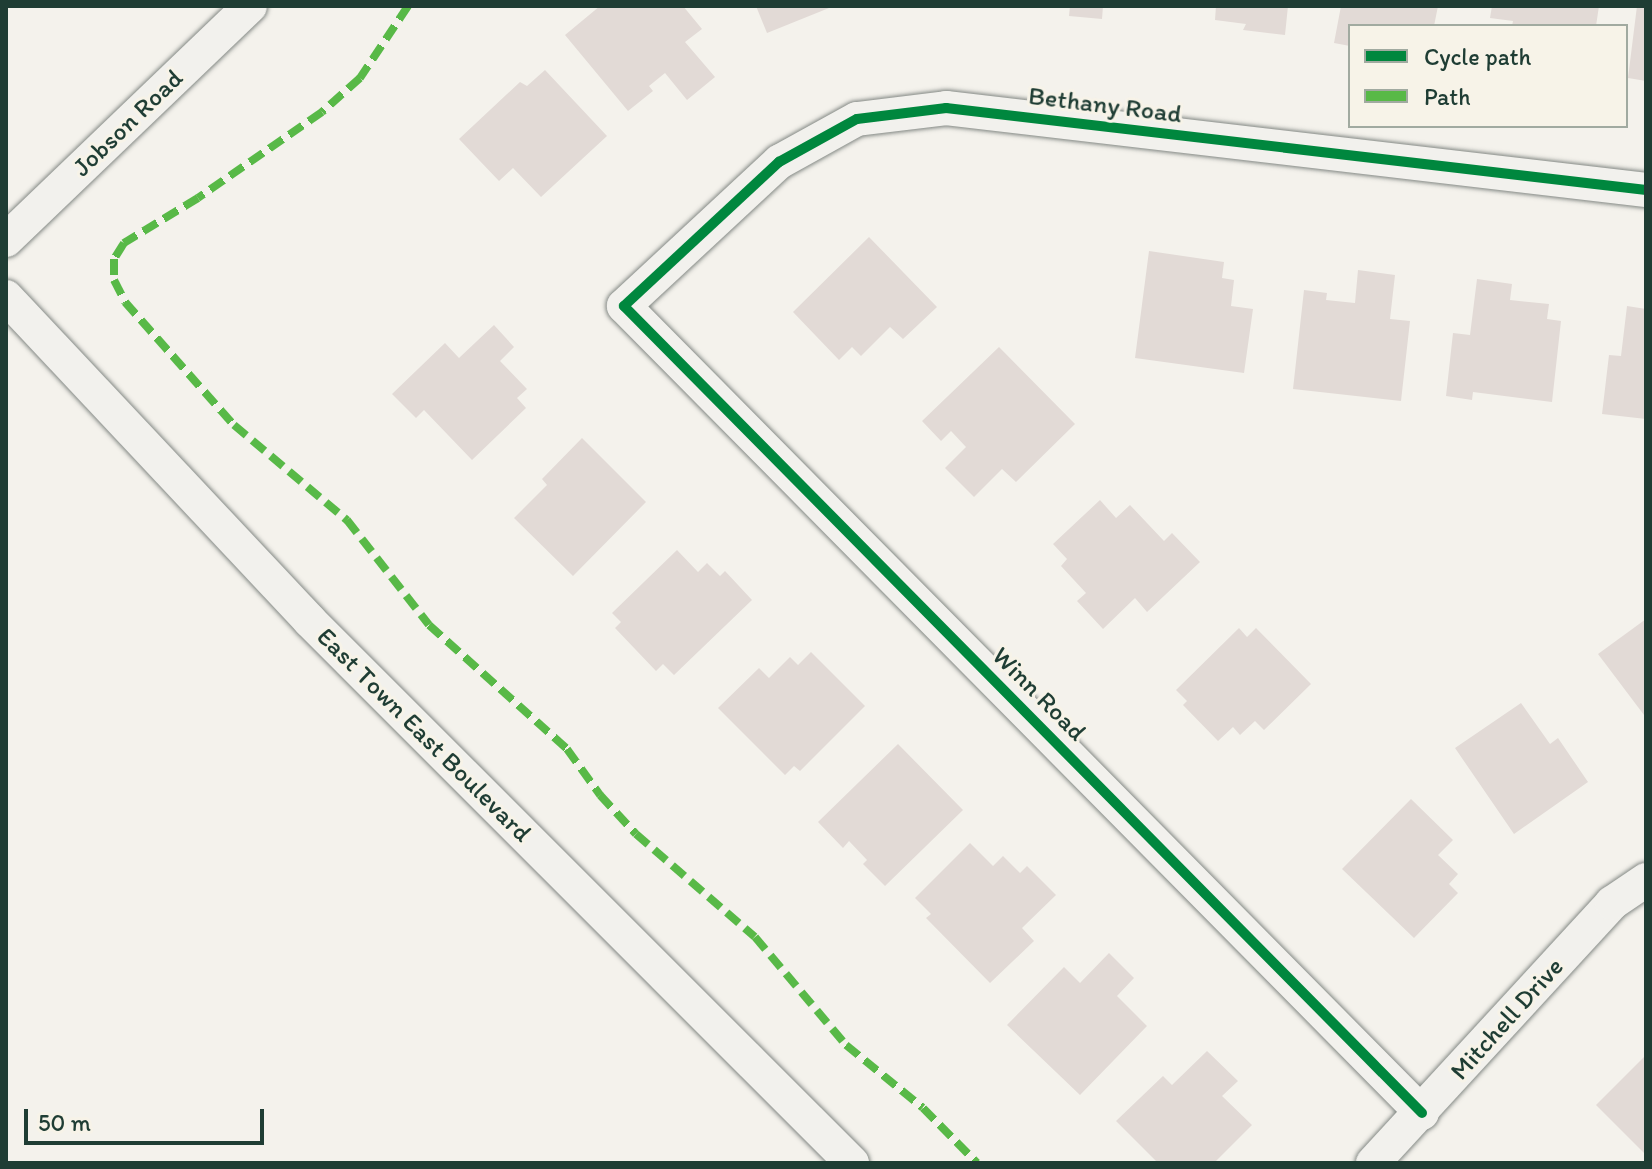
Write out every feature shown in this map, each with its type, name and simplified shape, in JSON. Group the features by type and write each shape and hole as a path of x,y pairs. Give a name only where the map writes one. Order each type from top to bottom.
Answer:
{"street":[{"name":"Jobson Road","path":"6,240 250,6"},
{"name":"Bethany Road","path":"624,306 779,162 857,119 946,108 1646,190"},
{"name":"East Town East Boulevard","path":"6,297 309,620 852,1163"},
{"name":"Winn Road","path":"624,306 1422,1113"},
{"name":"Mitchell Drive","path":"1373,1163 1612,903 1646,880"}],"building":[{"path":"600,6 683,6 702,29 685,42 715,77 687,100 665,73 649,86 653,91 628,111 565,35"},
{"path":"756,6 834,6 767,33"},
{"path":"1070,6 1103,6 1102,19 1069,16"},
{"path":"1216,6 1288,6 1285,35 1243,30 1246,24 1215,20"},
{"path":"1341,6 1438,6 1434,24 1348,24 1348,46 1334,43"},
{"path":"1492,6 1599,6 1596,24 1512,24 1513,21 1490,18"},
{"path":"1637,6 1646,6 1646,81 1628,78"},
{"path":"545,70 607,136 541,197 513,168 499,181 459,139 520,82 527,86"},
{"path":"869,237 937,307 903,339 890,327 861,356 852,347 839,360 793,312"},
{"path":"1149,251 1224,262 1222,278 1234,280 1231,306 1253,309 1244,373 1135,358"},
{"path":"1358,270 1395,275 1390,319 1410,321 1401,401 1293,389 1304,290 1327,293 1326,300 1355,303"},
{"path":"1477,279 1512,284 1510,300 1549,304 1547,319 1561,321 1552,402 1473,392 1472,400 1446,396 1453,333 1470,335"},
{"path":"1627,306 1646,309 1646,419 1602,414 1609,355 1621,356"},
{"path":"494,325 514,347 500,361 527,389 517,398 526,408 472,460 424,410 416,418 392,394 445,343 459,358"},
{"path":"999,347 1075,424 1016,482 1002,469 974,497 945,468 966,447 951,431 941,441 922,421"},
{"path":"582,438 646,502 573,576 514,518 547,485 542,479"},
{"path":"1100,500 1116,518 1130,505 1164,541 1172,533 1200,562 1147,612 1135,598 1103,629 1077,601 1086,593 1061,566 1067,559 1053,544"},
{"path":"677,550 698,572 707,563 720,576 725,571 752,600 674,675 663,664 656,671 615,628 621,622 612,613"},
{"path":"1646,619 1646,714 1644,715 1598,654"},
{"path":"1239,628 1247,637 1256,628 1311,684 1264,730 1255,721 1240,735 1233,727 1218,741 1183,705 1187,701 1176,690"},
{"path":"811,652 865,706 800,771 794,766 785,775 718,708 759,668 769,678 790,657 798,665"},
{"path":"1521,703 1550,744 1558,738 1588,782 1514,834 1455,748"},
{"path":"898,744 963,810 885,886 863,864 867,860 849,841 843,848 818,822"},
{"path":"1411,799 1453,840 1438,855 1458,874 1449,884 1458,893 1414,938 1342,869"},
{"path":"970,843 993,866 1003,856 1020,873 1027,866 1056,895 1022,928 1034,941 990,983 926,918 931,914 915,898"},
{"path":"1109,953 1134,978 1117,996 1147,1026 1080,1095 1007,1025 1064,967 1080,983"},
{"path":"1207,1051 1238,1081 1222,1096 1252,1125 1214,1163 1158,1163 1116,1121 1163,1076 1172,1085"},
{"path":"1646,1055 1646,1155 1596,1105"}],"marked path":[{"path":"408,6 360,78 322,112 198,198 124,243 114,259 114,280 125,302 234,425 347,520 429,625 567,749 600,795 636,834 755,937 846,1045 923,1108 977,1163"}],"cycle path":[{"path":"1422,1113 624,306 779,162 857,119 946,108 1646,190"}]}
